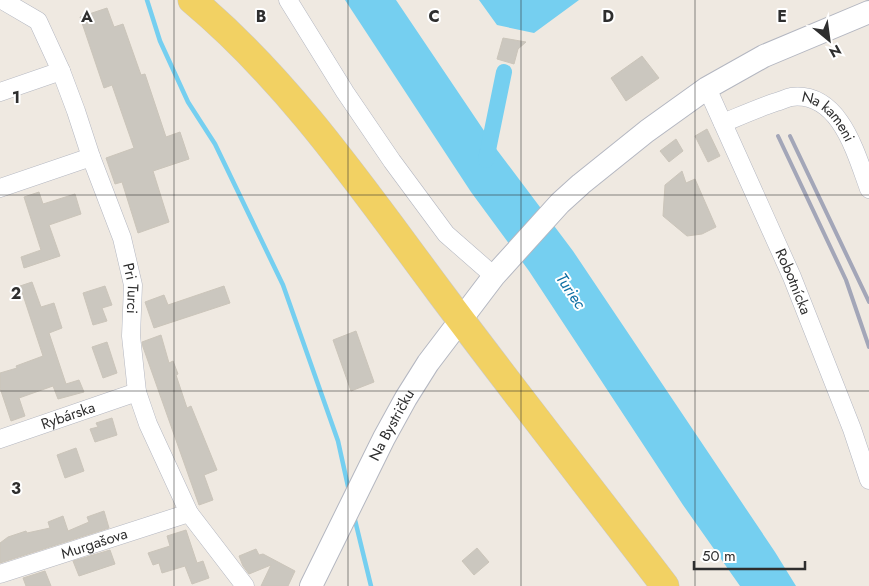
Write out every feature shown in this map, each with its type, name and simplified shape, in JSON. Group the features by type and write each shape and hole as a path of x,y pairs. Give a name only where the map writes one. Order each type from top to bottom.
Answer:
{"main road":[{"path":"192,0 246,50 306,116 665,586"}],"street":[{"name":"Pri Turci","path":"2,0 38,21 61,71 122,238 133,285 130,336 137,392 148,424 189,513 245,586"},
{"path":"288,0 345,92 446,234 498,271"},
{"name":"Na Bystričku","path":"311,586 363,479 406,398 428,363 498,271 560,203 675,109 707,88 764,56 869,12"},
{"path":"0,92 61,71"},
{"name":"Robotnícka","path":"707,88 792,277 852,429 869,480"},
{"name":"Na kameni","path":"722,123 791,97 818,102 839,119 853,146 869,189"},
{"path":"0,188 91,157"},
{"name":"Rybárska","path":"0,439 137,392"},
{"name":"Murgašova","path":"0,574 189,513"}],"water":[{"name":"Turiec","path":"345,0 396,0 497,150 573,251 796,586 740,586 683,505 529,271 471,192"},
{"path":"479,0 579,0 534,33 497,25"}],"building":[{"path":"107,8 114,27 123,24 141,75 145,74 166,137 180,132 189,159 153,171 169,222 138,233 122,182 115,184 106,158 134,148 112,85 104,88 80,17"},
{"path":"503,38 526,42 518,49 514,64 497,59"},
{"path":"642,56 659,78 626,101 611,78"},
{"path":"707,129 720,156 708,162 695,136"},
{"path":"676,139 683,151 669,162 660,151"},
{"path":"682,171 686,183 695,179 716,227 702,234 687,236 663,216 665,185"},
{"path":"39,192 43,204 75,194 81,214 49,225 60,256 24,268 21,257 41,250 24,197"},
{"path":"32,282 41,307 54,303 62,328 49,333 66,384 79,380 84,392 58,399 53,386 19,398 25,416 11,421 0,388 0,373 17,368 16,366 43,356 20,286"},
{"path":"105,286 112,305 102,308 107,321 93,325 83,293"},
{"path":"224,286 230,303 154,328 145,302 164,295 168,305"},
{"path":"356,331 374,382 351,391 333,340"},
{"path":"161,335 169,363 173,361 178,374 176,375 187,408 191,406 217,470 204,475 213,500 199,505 143,347 142,342"},
{"path":"107,342 117,373 103,378 92,347"},
{"path":"112,418 117,435 95,442 90,429 98,427 96,423"},
{"path":"76,448 84,471 65,478 57,455"},
{"path":"104,511 109,528 0,563 0,543 8,537 26,531 27,533 50,528 48,522 63,516 68,531 89,522 87,517"},
{"path":"186,530 197,563 203,561 209,578 192,584 185,566 162,573 159,563 153,565 148,553 170,546 167,536"},
{"path":"477,548 489,562 474,575 462,561"},
{"path":"256,549 259,555 263,554 295,571 288,586 261,586 271,565 249,574 239,556"},
{"path":"110,550 115,564 79,576 73,561"},
{"path":"45,571 51,586 26,586 23,578"}],"waterway":[{"path":"147,0 160,41 188,102 215,144 283,285 338,441 349,491"},
{"path":"486,160 504,72"},
{"path":"354,516 371,586"}],"railway":[{"path":"778,136 846,280 869,347"},
{"path":"790,136 869,302"}]}
